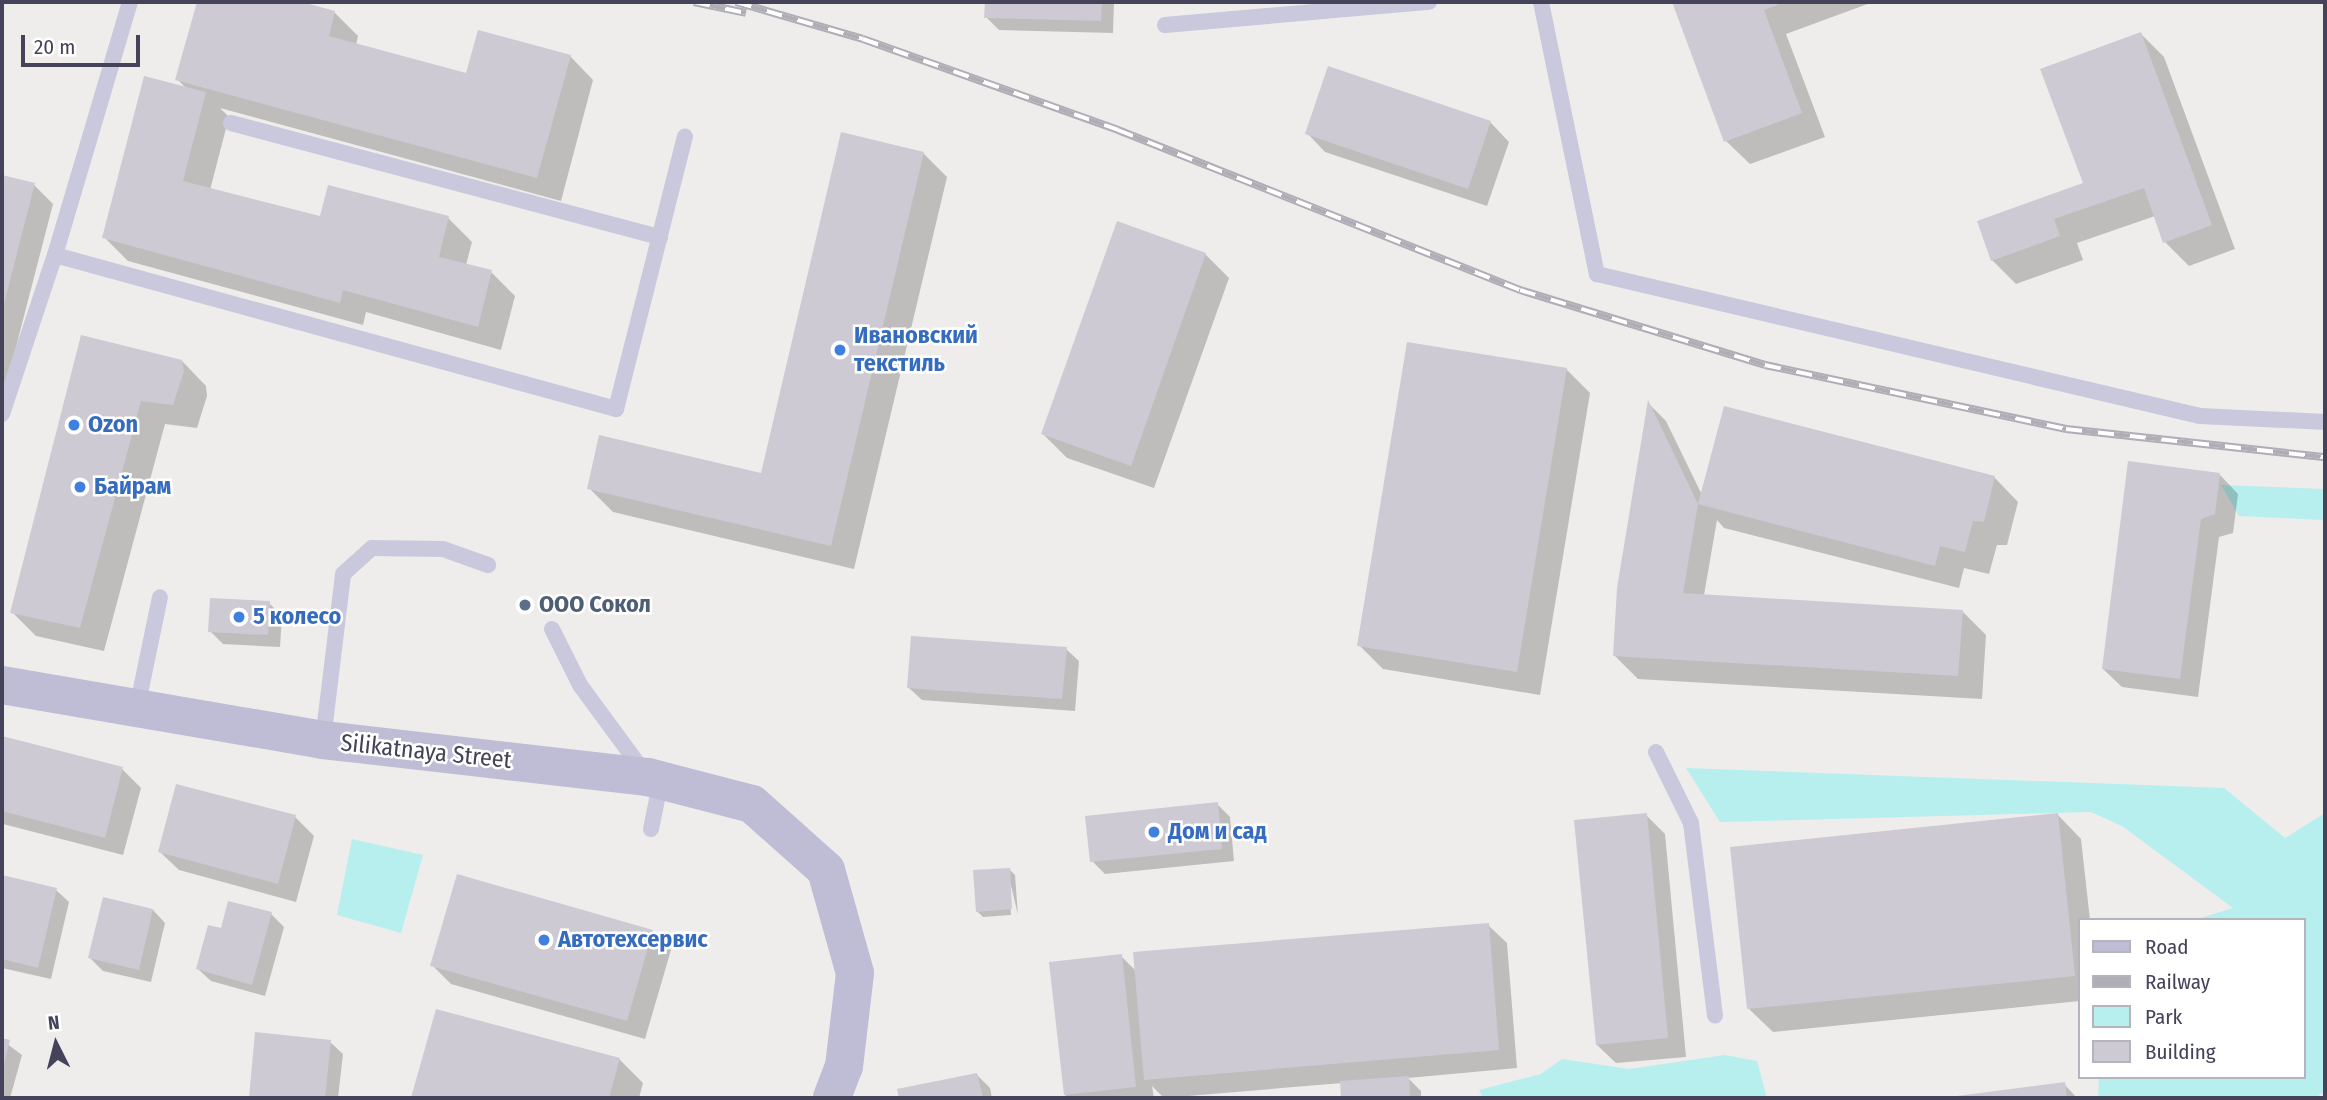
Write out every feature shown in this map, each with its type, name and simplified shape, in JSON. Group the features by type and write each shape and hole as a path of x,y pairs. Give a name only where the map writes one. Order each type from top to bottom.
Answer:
{"street":[{"name":"Silikatnaya Street","path":"2,685 323,740 654,779 751,804 826,870 855,973 844,1066 832,1098"}],"lane":[{"path":"2,414 55,255 130,2"},
{"path":"1164,25 1429,2"},
{"path":"1541,2 1597,274 2200,416 2325,422"},
{"path":"231,123 660,237"},
{"path":"55,255 616,409 685,137"},
{"path":"323,740 343,574 372,548 443,549 488,565"},
{"path":"137,708 160,597"},
{"path":"552,629 580,685 654,779 651,829"},
{"path":"1656,752 1691,823 1715,1016"}],"green space":[{"path":"2221,485 2325,489 2325,520 2239,516"},
{"path":"1686,768 2224,788 2285,838 2325,813 2325,1098 2322,1093 2316,1098 2098,1098 2099,1079 2306,1079 2306,918 2200,918 2233,908 2122,826 2091,812 1720,822"},
{"path":"352,839 423,855 401,933 337,915"},
{"path":"1725,1055 1757,1061 1767,1098 1483,1098 1479,1090 1541,1074 1562,1059 1629,1069"}],"building":[{"path":"197,2 302,2 335,11 329,36 466,73 478,30 571,55 537,178 175,80"},
{"path":"985,2 1102,2 1101,21 984,18"},
{"path":"1672,2 1785,2 1764,10 1802,113 1724,142"},
{"path":"2141,32 2212,225 2163,243 2144,188 2054,219 2060,236 1991,261 1977,221 2083,183 2040,69"},
{"path":"1328,66 1491,121 1468,189 1305,134"},
{"path":"144,76 206,92 183,181 320,216 328,185 449,216 439,257 492,270 478,327 343,290 340,303 102,238"},
{"path":"841,132 924,152 831,546 587,489 599,435 761,473"},
{"path":"2,175 35,183 3,308 2,308"},
{"path":"1117,221 1206,253 1131,466 1041,434"},
{"name":"Байрам","path":"81,335 182,360 184,371 173,405 141,401 80,628 10,613"},
{"path":"1407,342 1567,368 1517,672 1357,646"},
{"path":"1648,400 1698,504 1683,593 1963,610 1958,676 1613,656 1617,588"},
{"path":"1724,406 1995,476 1984,522 1973,521 1965,552 1940,546 1935,566 1698,504"},
{"path":"2128,461 2220,473 2215,514 2201,519 2180,679 2102,669"},
{"name":"5 колесо","path":"210,598 270,601 268,635 208,632"},
{"path":"911,636 1067,647 1062,699 907,688"},
{"path":"2,736 123,767 105,838 2,811"},
{"path":"176,784 296,815 278,884 158,852"},
{"name":"Дом и сад","path":"1218,802 1222,849 1090,862 1085,816"},
{"path":"1647,813 1668,1038 1596,1045 1574,820"},
{"path":"2058,813 2075,976 1747,1009 1730,847"},
{"path":"1010,868 1012,909 976,912 973,870"},
{"name":"Автотехсервис","path":"457,874 653,930 627,1021 430,966"},
{"path":"2,875 57,888 38,968 2,959"},
{"path":"103,897 153,909 139,970 88,958"},
{"path":"228,901 272,912 252,985 196,969 208,925 221,928"},
{"path":"1489,923 1499,1050 1144,1080 1133,952"},
{"path":"1122,954 1136,1087 1064,1095 1049,962"},
{"path":"436,1009 620,1058 609,1098 411,1098"},
{"path":"255,1032 331,1040 325,1098 249,1098"},
{"path":"2,1038 10,1040 3,1068 2,1068"},
{"path":"977,1073 983,1098 899,1098 897,1089"},
{"path":"1409,1076 1410,1098 1341,1098 1340,1081"},
{"path":"2065,1082 2067,1098 1949,1098 1949,1097"}],"railway":[{"path":"694,2 746,13"},
{"path":"736,2 863,39 1118,130 1520,290 1765,365 2066,429 2325,457"}],"place":[{"name":"Ивановский текстиль","path":"840,350"},
{"name":"Ozon","path":"74,425"},
{"name":"Байрам","path":"80,487"},
{"name":"ООО Сокол","path":"525,605"},
{"name":"5 колесо","path":"239,617"},
{"name":"Дом и сад","path":"1154,832"},
{"name":"Автотехсервис","path":"544,940"}]}
